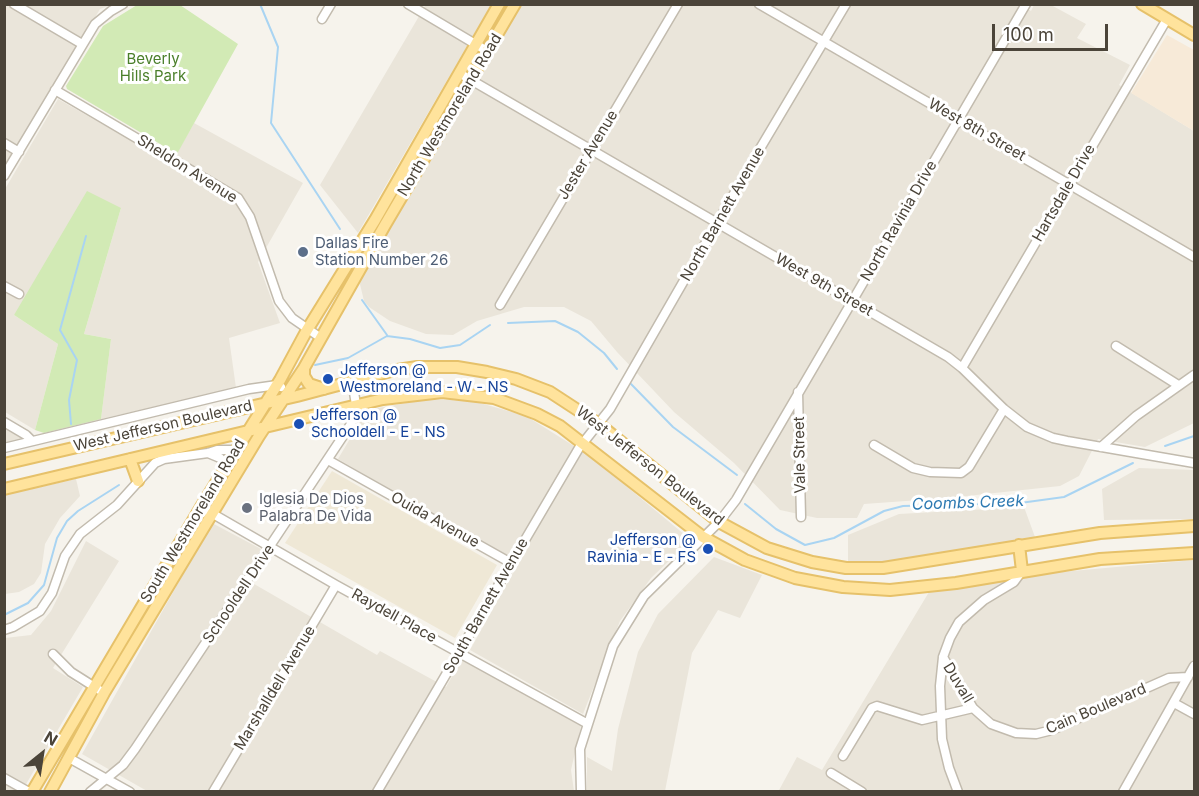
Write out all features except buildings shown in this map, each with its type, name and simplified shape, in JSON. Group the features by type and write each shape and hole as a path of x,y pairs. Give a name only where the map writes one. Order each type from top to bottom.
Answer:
{"main road":[{"name":"North Westmoreland Road","path":"380,223 459,73 499,4"},
{"name":"North Westmoreland Road","path":"380,223 515,4"},
{"path":"1149,6 1194,35"},
{"name":"South Westmoreland Road","path":"30,792 277,385 307,330 380,223"},
{"name":"South Westmoreland Road","path":"50,792 104,693 266,426 304,368 380,223"},
{"name":"West Jefferson Boulevard","path":"4,464 266,402 286,395 324,389 391,371 417,367 476,370 516,379 550,392 599,424 719,522 767,549 812,562 846,568 890,567 1100,533 1194,526"},
{"path":"304,368 303,376 309,384 324,389"},
{"name":"West Jefferson Boulevard","path":"4,489 383,399 429,392 471,394 494,399 537,414 560,426 703,537 758,566 795,578 843,587 890,590 956,583 1100,559 1194,553"},
{"path":"130,459 138,481"},
{"path":"1019,545 1022,571"}],"street":[{"path":"14,4 82,44"},
{"path":"4,176 82,44 102,17 123,4"},
{"path":"322,19 331,4"},
{"path":"408,4 487,51"},
{"name":"Jester Avenue","path":"500,305 678,4"},
{"name":"West 8th Street","path":"759,4 1194,257"},
{"name":"North Barnett Avenue","path":"599,424 846,4"},
{"name":"North Ravinia Drive","path":"581,792 580,749 613,646 638,603 719,522 736,500 1026,4"},
{"name":"Hartsdale Drive","path":"963,368 1167,19"},
{"name":"West 9th Street","path":"459,73 948,357 1027,427 1053,438 1194,464"},
{"name":"Sheldon Avenue","path":"55,90 238,198 250,218 279,301 292,318 321,338"},
{"path":"4,143 19,152"},
{"path":"4,286 19,294"},
{"path":"1116,346 1178,385"},
{"path":"1101,447 1136,416 1194,375"},
{"name":"Schooldell Drive","path":"90,792 123,765 135,749 356,416 352,380"},
{"path":"4,448 208,398 277,385 286,395"},
{"name":"Vale Street","path":"798,392 801,517"},
{"path":"874,445 913,468 930,472 961,473 969,467 1004,409"},
{"path":"4,422 32,441"},
{"name":"South Barnett Avenue","path":"377,792 583,442 599,424"},
{"path":"4,630 40,611 52,593 71,545 91,524 122,500 148,469 164,459 217,450 236,450"},
{"path":"208,453 220,458 227,465"},
{"name":"Ouida Avenue","path":"328,460 511,563"},
{"name":"Raydell Place","path":"201,507 336,585 588,723"},
{"path":"958,792 948,768 942,738 940,686 943,657 959,622 984,600 1014,582 1022,571"},
{"name":"Marshalldell Avenue","path":"213,792 336,585"},
{"path":"53,654 71,672 104,693"},
{"name":"Duvall","path":"943,657 973,708"},
{"path":"1124,792 1194,666"},
{"name":"Cain Boulevard","path":"973,708 991,724 1016,733 1036,734 1052,730 1169,678 1188,677"},
{"path":"1174,703 1194,714"},
{"path":"843,756 872,708 877,706 922,720 973,708"},
{"path":"69,758 130,792"},
{"path":"831,773 862,792"},
{"path":"4,778 30,792"}],"shaded area":[{"path":"1020,4 1031,11 1034,5 1051,5 1086,24 1077,38 1130,65 1119,85 1194,131 1194,423 1145,447 1098,439 1079,476 1060,486 864,504 857,518 817,518 780,510 734,463 674,412 591,321 564,307 524,307 477,321 453,335 426,334 390,321 364,301 359,280 521,5"},
{"path":"5,5 111,5 100,9 5,169"},
{"path":"423,5 491,5 358,233 320,185 425,6"},
{"path":"1167,35 1194,50 1194,131 1131,93"},
{"path":"58,99 171,163 194,123 303,183 258,262 280,323 229,338 236,388 101,419 111,339 84,334 121,208 14,315 58,344 35,430 5,412 5,189"},
{"path":"429,399 473,401 526,416 590,456 691,540 651,578 620,621 583,714 470,650 518,564 338,459 367,410"},
{"path":"5,426 26,438 5,443"},
{"path":"1139,468 1194,470 1194,519 1104,520 1102,489"},
{"path":"332,471 497,565 455,638 285,543"},
{"path":"76,479 80,496 60,518 45,544 41,573 34,584 19,592 5,594 5,495"},
{"path":"1024,507 1035,537 958,553 879,563 848,561 848,535 899,514"},
{"path":"212,523 261,549 242,577 377,655 380,651 446,687 462,659 581,726 571,770 574,791 147,791 82,754"},
{"path":"86,541 119,561 53,668 83,687 22,791 5,792 5,638 31,635 51,611"},
{"path":"714,557 762,575 740,618 718,610 692,653 665,791 587,791 587,757 612,771 618,729 638,652 658,614"},
{"path":"1194,560 1194,791 778,792 797,757 822,770 929,592 1039,574"}],"green space":[{"name":"Beverly Hills Park","path":"137,5 180,5 238,44 177,154 67,89 66,86 103,26"},
{"path":"87,191 121,208 84,334 111,339 101,419 44,433 35,430 58,344 14,315"}],"waterway":[{"path":"260,4 278,47 271,123 340,229"},
{"path":"71,424 69,400 77,360 60,330 86,236"},
{"path":"362,300 387,335"},
{"name":"Coombs Creek","path":"508,323 555,321 578,332 604,353 617,369"},
{"name":"Coombs Creek","path":"315,365 348,358 387,336 410,339 440,348 460,345 490,325"},
{"name":"Coombs Creek","path":"631,384 673,427 737,475"},
{"name":"Coombs Creek","path":"1165,446 1194,436"},
{"name":"Coombs Creek","path":"745,504 776,529 805,545 834,538 884,511 903,506 1020,503 1064,497 1133,463"},
{"name":"Coombs Creek","path":"4,615 28,603 44,585 57,538 67,521 78,511 119,485"}],"place":[{"name":"Dallas Fire Station Number 26","path":"303,252"},
{"name":"Jefferson @ Westmoreland - W - NS","path":"328,379"},
{"name":"Jefferson @ Schooldell - E - NS","path":"299,424"},
{"name":"Iglesia De Dios Palabra De Vida","path":"247,508"},
{"name":"Jefferson @ Ravinia - E - FS","path":"708,549"}]}
